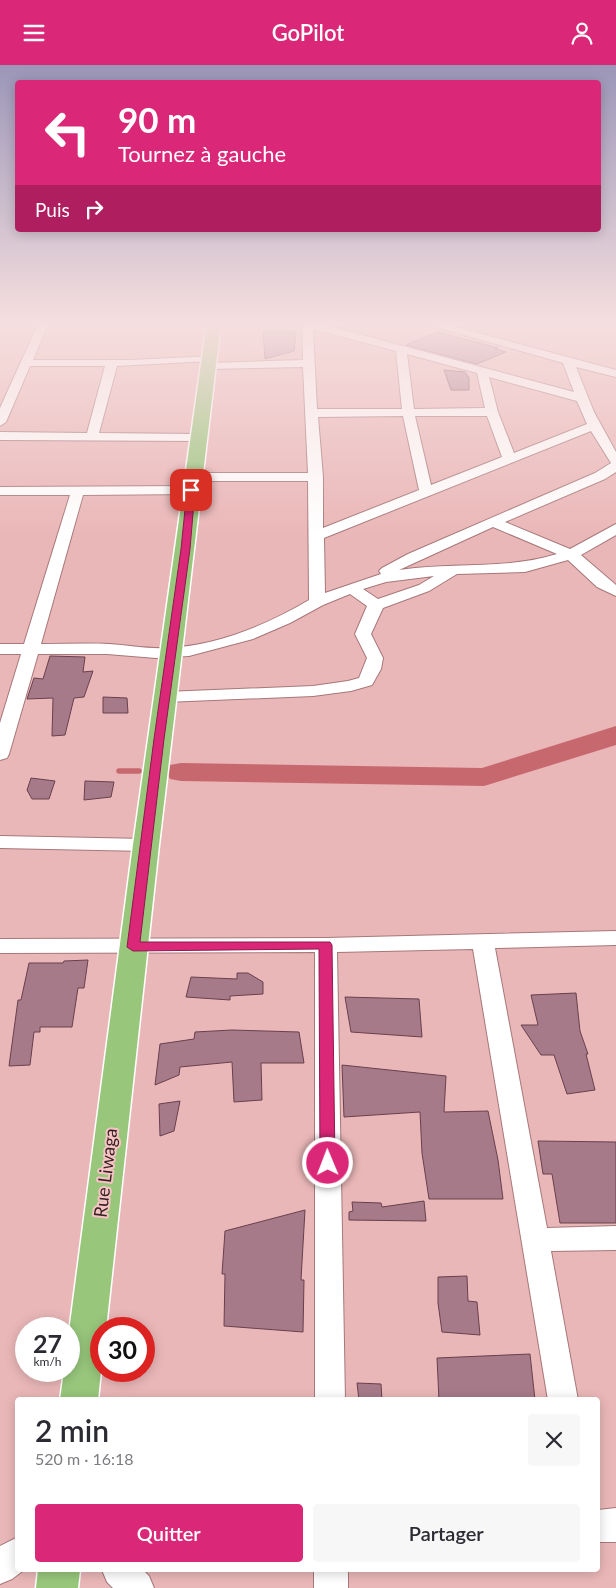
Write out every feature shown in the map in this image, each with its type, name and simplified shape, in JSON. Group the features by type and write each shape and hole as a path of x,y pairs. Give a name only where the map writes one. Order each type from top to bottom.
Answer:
{"main road":[{"name":"Rue Liwaga","path":"79,1397 133,947 205,393"},
{"path":"56,1588 59,1572"}],"street":[{"path":"0,422 12,393"},
{"path":"92,436 104,393"},
{"path":"310,393 316,477 318,602"},
{"path":"406,393 426,493"},
{"path":"487,393 492,412 510,460"},
{"path":"559,393 581,399"},
{"path":"579,393 593,426 616,461"},
{"path":"311,413 492,412"},
{"path":"318,535 593,426"},
{"path":"0,436 198,438"},
{"path":"385,577 388,570 600,476 616,466"},
{"path":"0,491 78,490 316,477"},
{"path":"0,754 78,490"},
{"path":"495,523 570,554 580,560 599,582 616,591"},
{"path":"0,649 104,649 171,653 223,643 298,615 318,602 351,588 385,577 412,573 525,567 570,554 592,545 616,528"},
{"path":"165,697 312,691 362,683 369,678 375,658 363,634 376,605 424,588 454,571"},
{"path":"351,588 376,605"},
{"path":"0,842 146,845"},
{"path":"0,946 86,944 133,947 326,945 616,938"},
{"path":"483,941 562,1397"},
{"path":"326,945 330,1397"},
{"path":"535,1240 616,1238"},
{"path":"600,1526 616,1525"},
{"path":"0,1567 15,1556"},
{"path":"121,1572 137,1588"},
{"path":"331,1572 331,1588"}],"building":[{"path":"50,656 85,657 83,672 93,671 84,697 74,698 65,735 52,736 53,698 27,699 34,678 43,679"},
{"path":"103,697 127,698 128,713 103,713"},
{"path":"31,778 55,781 49,799 32,799 27,790"},
{"path":"85,781 114,782 111,797 84,800"},
{"path":"88,960 84,988 78,988 72,1027 40,1027 40,1032 34,1032 30,1065 9,1066 18,1000 21,1000 29,963 63,963 64,961"},
{"path":"237,973 248,973 263,982 263,994 230,996 230,1000 186,997 191,977 237,979"},
{"path":"576,993 580,1031 588,1054 586,1054 595,1090 567,1094 554,1055 541,1055 521,1025 538,1025 531,995"},
{"path":"345,997 419,999 422,1037 351,1032"},
{"path":"232,1030 299,1032 304,1063 261,1063 262,1100 234,1102 232,1062 180,1067 179,1075 155,1085 160,1044 194,1039 195,1032"},
{"path":"342,1065 446,1076 444,1112 488,1111 498,1160 503,1199 429,1199 422,1153 420,1112 344,1117"},
{"path":"180,1101 174,1131 160,1136 159,1104"},
{"path":"538,1141 616,1142 616,1223 560,1223 552,1174 543,1174"},
{"path":"424,1201 426,1221 349,1220 349,1212 353,1211 352,1202 381,1203 382,1207"},
{"path":"305,1210 301,1280 304,1280 303,1332 224,1326 225,1274 222,1274 225,1231"},
{"path":"467,1276 468,1301 477,1302 480,1335 442,1332 438,1303 438,1277"},
{"path":"530,1354 535,1397 439,1397 437,1358"},
{"path":"357,1383 381,1384 382,1397 359,1397"}],"waterway":[{"path":"181,772 484,777 616,735"},
{"path":"119,771 139,771"}],"route":[{"path":"191,490 186,549 159,739 133,947 326,945 328,1163"}]}
